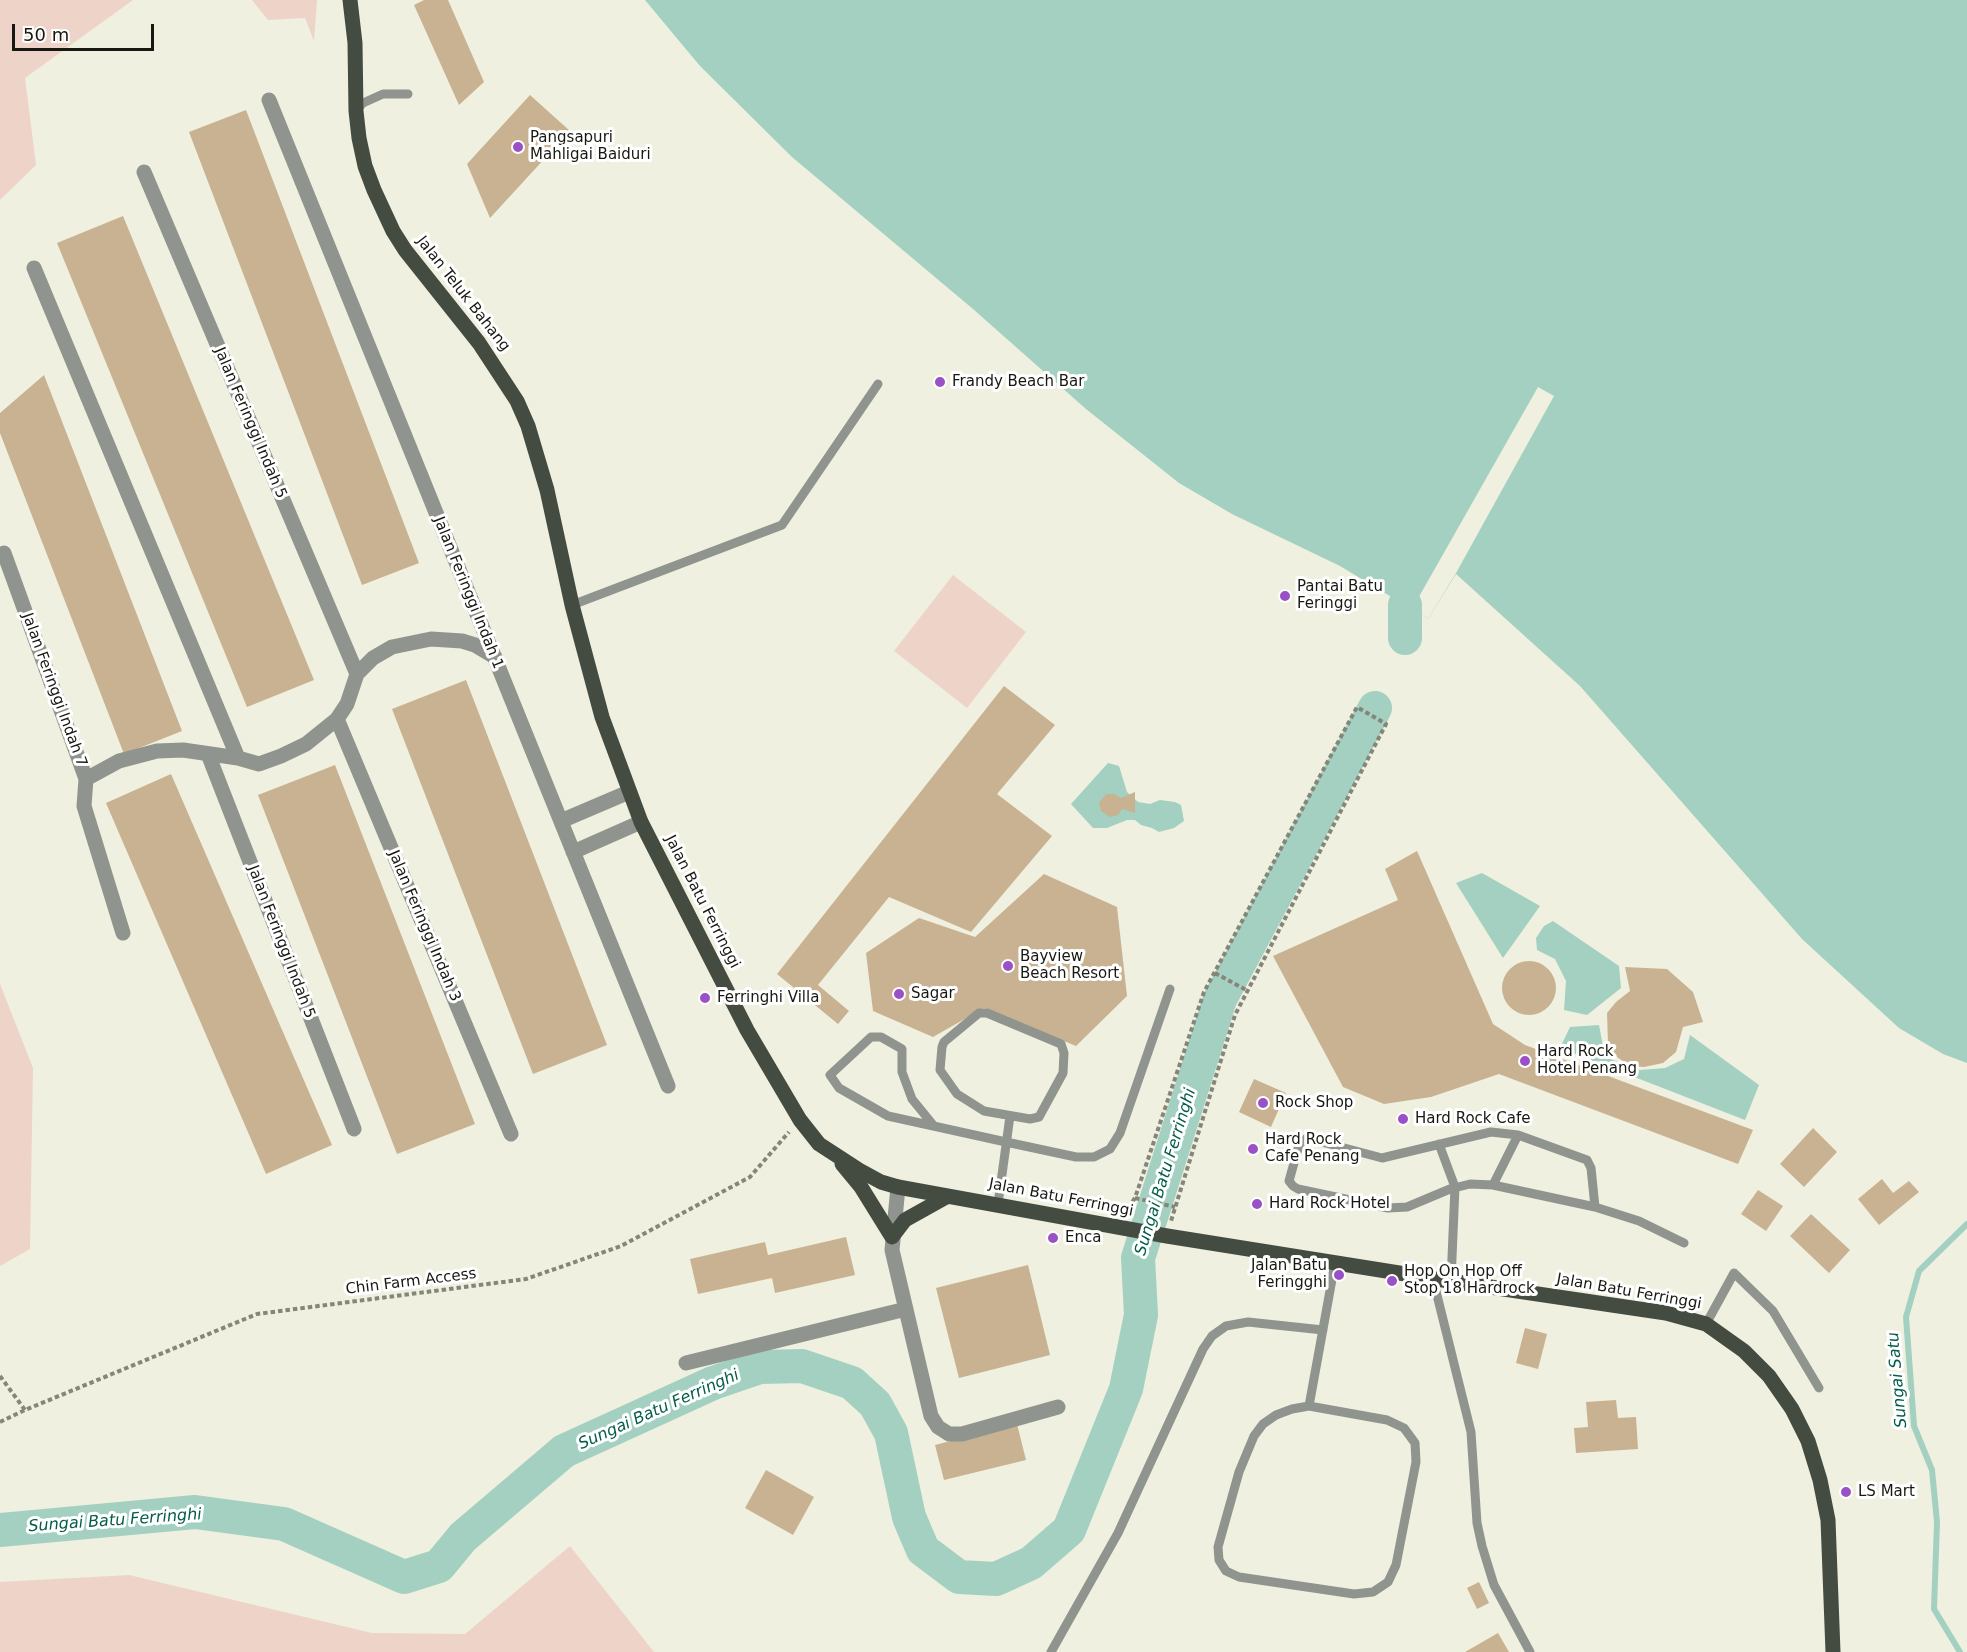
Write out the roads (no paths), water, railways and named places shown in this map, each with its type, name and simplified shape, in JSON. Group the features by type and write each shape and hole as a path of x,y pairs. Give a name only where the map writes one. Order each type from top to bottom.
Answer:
{"main road":[{"name":"Jalan Teluk Bahang","path":"350,0 355,43 356,111 364,166 393,231 405,250 486,352 517,401 528,426 547,489 572,605"},
{"name":"Jalan Batu Ferringgi","path":"572,605 602,717 641,822 747,1030 800,1120 819,1144 880,1182 898,1187 1167,1236 1433,1279 1666,1313 1706,1324 1744,1351 1769,1376 1792,1409 1808,1441 1820,1480 1828,1520 1833,1652"},
{"path":"836,1156 861,1187 892,1237 905,1220 948,1196"}],"street":[{"name":"Jalan Feringgi Indah 1","path":"269,100 668,1086"},
{"name":"Jalan Feringgi Indah 5","path":"144,172 357,674"},
{"path":"34,268 238,758"},
{"name":"Jalan Feringgi Indah 7","path":"4,553 86,779 84,806 123,933"},
{"path":"86,779 119,761 157,750 183,750 238,758 259,764 280,756 306,744 337,719 347,704 357,674 373,658 392,647 431,639 462,641 475,645 495,657"},
{"name":"Jalan Feringgi Indah 3","path":"337,719 511,1134"},
{"name":"Jalan Feringgi Indah 5","path":"208,754 354,1129"},
{"path":"561,821 628,792"},
{"path":"573,852 641,822"},
{"path":"898,1187 892,1250 931,1416 938,1427 949,1434 962,1434 1058,1407"},
{"path":"686,1363 906,1310"}],"lane":[{"path":"356,111 363,103 383,93 408,94"},
{"path":"572,605 782,525 878,384"},
{"path":"934,1126 912,1099 902,1072 902,1048 881,1036 871,1037 830,1075 838,1088 888,1116 1076,1157 1094,1158 1110,1149 1120,1133 1170,989"},
{"path":"979,1013 987,1013 1057,1042 1063,1049 1063,1073 1039,1117 1030,1119 1010,1116 984,1111 957,1094 940,1071 944,1042 979,1013"},
{"path":"998,1204 1010,1116"},
{"path":"1595,1207 1591,1168 1587,1161 1518,1135 1491,1132 1382,1158 1307,1138 1299,1145 1289,1180 1298,1189 1398,1209 1470,1184 1493,1185 1595,1207 1639,1221 1684,1243"},
{"path":"1493,1185 1518,1135"},
{"path":"1439,1144 1455,1188 1451,1281"},
{"path":"1309,1406 1335,1263"},
{"path":"1706,1324 1734,1273 1773,1311 1819,1388"},
{"path":"1433,1279 1471,1432 1482,1546 1494,1585 1530,1652"},
{"path":"1051,1652 1118,1533 1203,1349 1212,1336 1226,1326 1248,1323 1323,1330"},
{"path":"1309,1406 1387,1420 1404,1428 1415,1443 1416,1462 1396,1565 1388,1582 1372,1592 1354,1594 1239,1577 1226,1571 1219,1560 1218,1546 1236,1482 1254,1436 1263,1424 1276,1415 1309,1406"}],"water":[{"path":"645,0 1967,0 1967,1063 1943,1054 1899,1028 1802,939 1580,686 1456,574 1428,619 1340,566 1232,514 1179,483 1086,409 973,309 792,157 700,66"},
{"path":"1108,763 1119,766 1127,792 1138,802 1150,804 1160,800 1175,802 1181,805 1184,821 1174,828 1159,832 1135,820 1127,820 1107,828 1093,828 1071,804"},
{"path":"1482,873 1540,906 1503,958 1456,883"},
{"path":"1553,921 1619,966 1621,988 1587,1015 1564,1010 1566,981 1555,959 1537,950 1536,938 1544,926"},
{"path":"1599,1025 1605,1057 1640,1070 1665,1068 1684,1059 1690,1035 1759,1085 1745,1120 1560,1048 1570,1027"}],"waterway":[{"name":"Sungai Batu Ferringhi","path":"1405,605 1405,638"},
{"name":"Sungai Batu Ferringhi","path":"0,1530 195,1512 284,1524 404,1577 439,1566 463,1537 564,1451 713,1383 760,1367 802,1366 852,1383 875,1404 891,1433 909,1517 923,1550 959,1577 996,1579 1031,1563 1069,1530 1126,1389 1141,1315 1138,1258 1220,999 1375,708"},
{"name":"Sungai Satu","path":"1960,1652 1934,1609 1937,1522 1932,1470 1914,1426 1906,1317 1919,1271 1967,1224"}],"place":[{"name":"Pangsapuri Mahligai Baiduri","path":"518,147"},
{"name":"Frandy Beach Bar","path":"940,382"},
{"name":"Pantai Batu Feringgi","path":"1285,596"},
{"name":"Bayview Beach Resort","path":"1008,966"},
{"name":"Sagar","path":"899,994"},
{"name":"Ferringhi Villa","path":"705,998"},
{"name":"Hard Rock Hotel Penang","path":"1525,1061"},
{"name":"Rock Shop","path":"1263,1103"},
{"name":"Hard Rock Cafe","path":"1403,1119"},
{"name":"Hard Rock Cafe Penang","path":"1253,1149"},
{"name":"Hard Rock Hotel","path":"1257,1204"},
{"name":"Enca","path":"1053,1238"},
{"name":"Jalan Batu Feringghi","path":"1339,1275"},
{"name":"Hop On Hop Off Stop 18 Hardrock","path":"1392,1281"},
{"name":"LS Mart","path":"1846,1492"}]}
